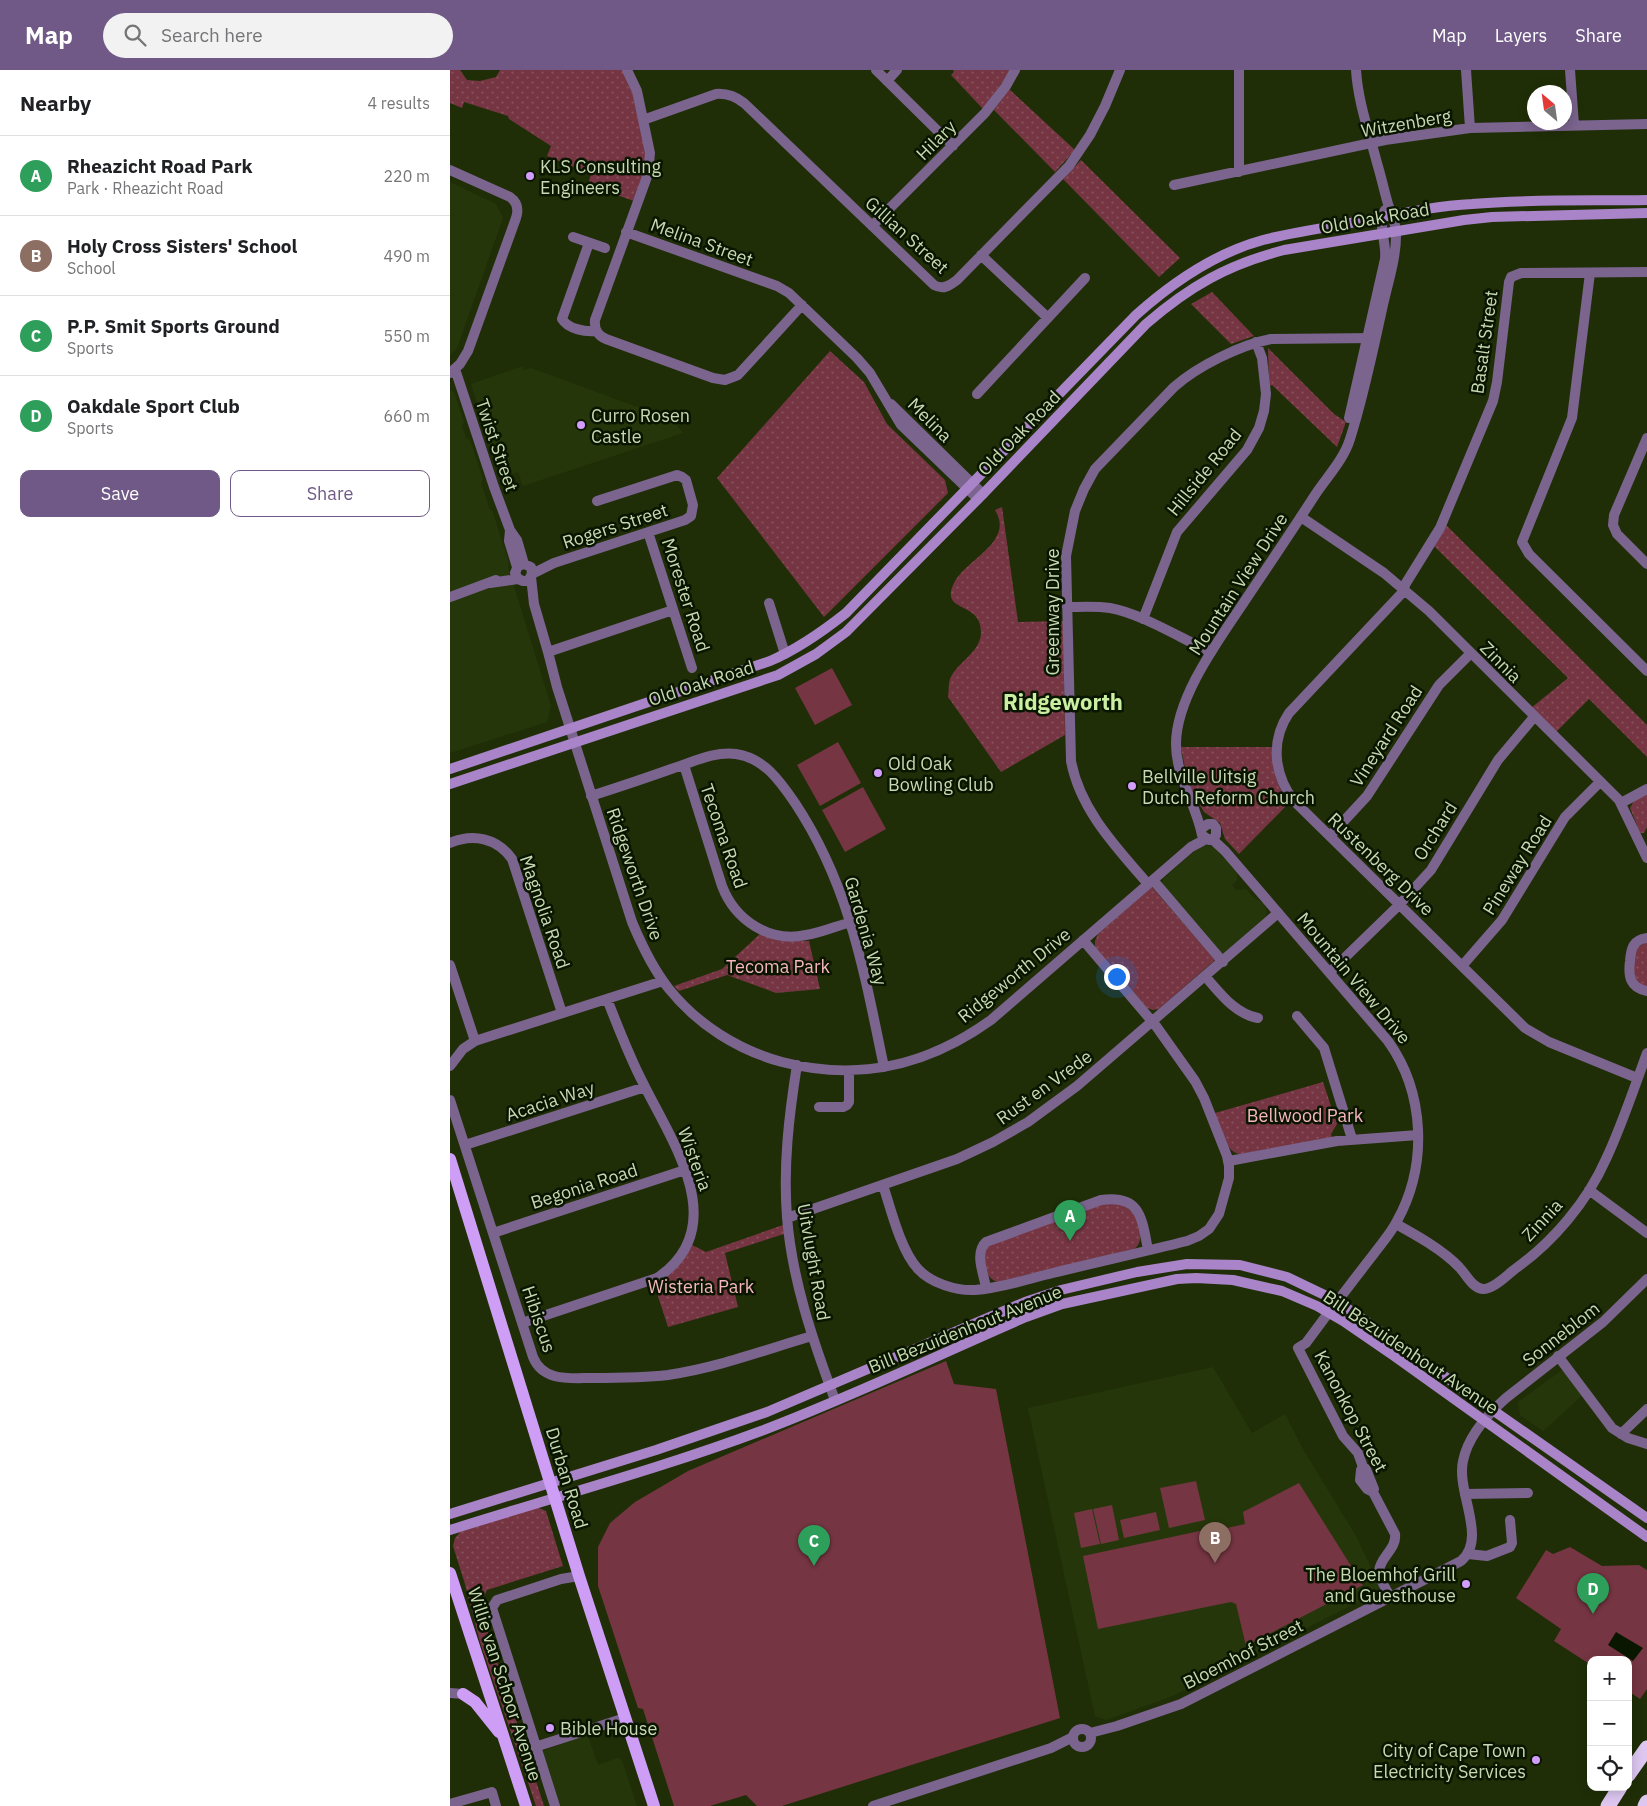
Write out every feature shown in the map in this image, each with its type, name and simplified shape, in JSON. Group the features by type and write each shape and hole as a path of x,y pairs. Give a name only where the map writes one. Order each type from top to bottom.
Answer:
{"highway":[{"path":"1632,1770 1647,1748"},
{"path":"1608,1806 1617,1791"},
{"path":"1645,1806 1647,1802"}],"main road":[{"name":"Old Oak Road","path":"450,769 746,669 786,654 822,632 846,613 1136,315 1157,296 1180,280 1229,252 1261,241 1381,217 1472,204 1647,200"},
{"name":"Old Oak Road","path":"450,784 778,675 816,654 846,632 981,497 1146,324 1170,303 1196,285 1215,275 1259,257 1284,250 1448,222 1492,217 1647,214"},
{"name":"Durban Road","path":"450,1159 554,1498 654,1806"},
{"name":"Bill Bezuidenhout Avenue","path":"450,1514 656,1450 767,1412 1042,1296 1155,1268 1203,1263 1240,1265 1287,1277 1337,1301 1647,1518"},
{"name":"Bill Bezuidenhout Avenue","path":"450,1530 659,1466 758,1431 1062,1304 1159,1282 1196,1278 1246,1282 1282,1292 1329,1312 1394,1356 1647,1537"},
{"name":"Willie van Schoor Avenue","path":"450,1573 526,1806"},
{"path":"463,1694 475,1702 505,1740"}],"street":[{"name":"Melina Street","path":"627,70 635,85 650,153 650,168 626,232 781,288 802,305 857,358 870,373 887,400"},
{"path":"876,70 952,146"},
{"path":"887,81 897,70"},
{"name":"Hilary","path":"872,226 992,106 1015,70"},
{"name":"Gillian Street","path":"643,120 711,96 725,94 735,96 929,281 943,288 951,285 1069,166 1080,152 1105,106 1120,70"},
{"path":"1239,70 1239,172"},
{"name":"Mountain View Drive","path":"1298,1348 1306,1343 1396,1224 1406,1203 1417,1162 1418,1135 1415,1103 1403,1064 1388,1041 1208,832 1196,811 1181,776 1178,764 1177,730 1185,702 1211,652 1334,467 1372,338 1394,256 1396,231 1361,104 1356,70"},
{"path":"1466,70 1470,128"},
{"path":"1570,70 1574,125"},
{"name":"Witzenberg","path":"1174,185 1385,140 1470,128 1647,124"},
{"path":"450,170 510,197 517,209 516,218 468,351 453,371"},
{"path":"1381,217 1388,205"},
{"name":"Mountain View Drive","path":"1372,338 1386,255 1381,217"},
{"path":"626,232 595,320 596,331 603,338 713,378 725,380 738,375 802,305"},
{"path":"573,237 605,248"},
{"path":"589,243 562,319 564,322 584,331 596,331"},
{"path":"981,255 1048,318"},
{"name":"Basalt Street","path":"1404,588 1440,528 1493,401 1510,279 1513,275 1518,273 1647,272"},
{"path":"1590,273 1572,418 1522,542 1529,554 1647,671"},
{"path":"976,394 1085,278"},
{"name":"Greenway Drive","path":"1222,962 1100,828 1074,776 1071,762 1070,737 1066,556 1071,526 1079,500 1095,469 1179,383 1235,350 1271,338 1372,338"},
{"name":"Hillside Road","path":"1143,619 1177,532 1247,450 1259,428 1266,402 1266,394 1262,358 1256,342"},
{"name":"Twist Street","path":"453,371 510,530 517,540 523,572 570,728"},
{"name":"Melina","path":"887,400 900,425 981,497"},
{"path":"1647,438 1614,515 1613,525 1617,534 1647,564"},
{"name":"Rogers Street","path":"450,596 685,520 691,516 693,505 686,480 679,476 597,501"},
{"name":"Zinnia","path":"1301,517 1404,588 1621,803 1647,858"},
{"name":"Morester Road","path":"648,532 692,668"},
{"name":"Rustenberg Drive","path":"1404,588 1402,593 1289,714 1279,736 1276,763 1284,786 1294,801 1530,1032 1637,1078"},
{"path":"770,603 786,654"},
{"path":"1067,606 1110,608 1143,619 1211,652"},
{"path":"548,652 673,610"},
{"name":"Vineyard Road","path":"1330,836 1367,796 1434,692 1470,654"},
{"name":"Orchard","path":"1330,972 1399,905 1431,870 1498,760 1534,717"},
{"name":"Ridgeworth Drive","path":"570,728 632,922 646,954 663,981 688,1009 724,1037 752,1052 821,1070 849,1071 884,1067 930,1054 968,1035 1003,1009 1208,832"},
{"name":"Gardenia Way","path":"591,796 713,755 729,753 752,758 770,771 790,796 817,838 840,890 850,922 884,1067"},
{"name":"Tecoma Road","path":"684,765 722,886 740,916 762,930 788,937 805,936 850,922"},
{"name":"Pineway Road","path":"1462,966 1502,920 1565,818 1600,782"},
{"path":"1621,803 1647,789"},
{"name":"Magnolia Road","path":"450,843 469,838 484,838 497,844 512,859 562,1013"},
{"name":"Rust en Vrede","path":"787,1218 963,1156 993,1142 1022,1125 1077,1086 1278,913"},
{"path":"1647,938 1639,940 1632,947 1628,974 1634,985 1647,992"},
{"path":"883,1185 907,1253 918,1269 928,1277 957,1288 973,1290 986,1288 1193,1239 1209,1229 1221,1208 1229,1178 1228,1161 1200,1089 1152,1022 1083,940"},
{"path":"450,965 475,1041"},
{"path":"1205,976 1240,1012 1258,1018"},
{"path":"450,1066 463,1049 475,1041 663,981"},
{"name":"Wisteria","path":"522,1323 649,1282 671,1267 686,1246 694,1219 694,1200 685,1170 667,1127 635,1068 606,999"},
{"path":"1298,1016 1324,1048 1352,1140"},
{"name":"Zinnia","path":"1396,1224 1446,1256 1460,1268 1476,1287 1486,1288 1491,1286 1519,1266 1551,1238 1589,1190 1607,1158 1647,1053"},
{"name":"Uitvlught Road","path":"797,1065 789,1117 786,1185 787,1218 798,1280 812,1336 835,1400"},
{"path":"819,1107 843,1107 847,1105 849,1102 849,1071"},
{"name":"Acacia Way","path":"465,1145 645,1087"},
{"name":"Hibiscus","path":"450,1100 522,1323 538,1366 546,1373 560,1378 668,1375 718,1365 812,1336"},
{"path":"1228,1161 1352,1140 1418,1135"},
{"name":"Begonia Road","path":"493,1232 685,1170"},
{"path":"1589,1190 1647,1233"},
{"path":"986,1288 980,1254 981,1248 986,1242 1101,1200 1118,1198 1127,1201 1135,1207 1141,1217 1148,1250"},
{"name":"Sonneblom","path":"1483,1421 1492,1410 1603,1322 1647,1279"},
{"name":"Kanonkop Street","path":"1298,1348 1343,1436 1361,1456 1364,1468 1374,1489 1373,1492 1395,1534 1395,1542 1379,1570 1390,1597"},
{"path":"1558,1356 1610,1426 1621,1434 1647,1444"},
{"path":"1621,1434 1647,1409"},
{"path":"1483,1421 1468,1446 1463,1459 1462,1473 1472,1539 1468,1554 1487,1556 1512,1546 1510,1520"},
{"path":"1465,1494 1528,1493"},
{"name":"Bloemhof Street","path":"1074,1741 1081,1747 1085,1747 1090,1737 1195,1697 1456,1564 1468,1554"},
{"path":"555,1806 492,1612 492,1605 497,1600 561,1579 579,1576"},
{"path":"450,1693 463,1694"},
{"path":"535,1747 625,1718"},
{"name":"Bloemhof Street","path":"1074,1741 1076,1732 1081,1729 1086,1730 1090,1737"},
{"name":"Bloemhof Street","path":"873,1806 1074,1741"},
{"path":"450,1804 492,1792 496,1806"}],"shaded area":[{"path":"450,182 496,204 503,218 457,348 450,355"},
{"name":"Curro Rosen Castle","path":"523,366 524,370 531,368 673,420 683,433 523,486 518,472 512,474 511,471 501,474 471,384"},
{"path":"450,390 454,392 464,422 462,426 466,438 470,440 483,479 481,483 509,563 508,567 551,706 547,722 450,753"},
{"path":"1205,845 1214,847 1237,873 1237,880 1232,885 1236,890 1246,889 1253,897 1264,904 1267,912 1265,917 1223,954 1162,886 1163,879 1198,848"},
{"path":"1213,1367 1252,1433 1285,1414 1303,1449 1356,1536 1382,1590 1170,1697 1106,1720 1095,1716 1028,1408"},
{"path":"1566,1367 1585,1393 1543,1431 1520,1415 1518,1402"},
{"path":"1616,1632 1643,1648 1633,1661 1632,1656 1625,1656 1608,1645"},
{"path":"586,1735 598,1765 618,1758 622,1760 637,1806 560,1806 543,1751"}],"green space":[{"path":"450,70 460,70 467,80 480,81 496,77 500,70 623,70 632,89 646,152 646,167 634,201 588,185 591,174 547,156 551,146 509,119 508,116 464,102 462,108 450,103"},
{"path":"953,70 1011,70 983,109 951,75 954,72"},
{"path":"1009,89 1075,150 1055,172 994,110"},
{"path":"1081,160 1180,258 1159,277 1063,179"},
{"path":"1212,292 1254,336 1231,344 1191,304"},
{"path":"1268,348 1334,414 1346,422 1337,447 1272,385 1269,386"},
{"path":"830,351 864,382 887,424 945,480 948,493 824,617 717,478"},
{"path":"1002,507 1018,622 1064,621 1065,735 1001,772 948,697 951,677 978,645 981,632 975,615 956,604 952,599 951,593 954,583 960,574 994,541 999,532 999,521 995,510"},
{"path":"1446,525 1647,725 1647,757 1589,699 1556,732 1531,708 1568,678 1434,546"},
{"path":"832,668 852,705 815,725 795,688"},
{"path":"838,742 861,783 820,806 797,765"},
{"path":"1181,747 1273,747 1273,762 1276,776 1281,790 1289,803 1239,854 1225,839 1220,823 1204,812 1196,799 1187,779"},
{"path":"863,787 886,829 845,852 822,810"},
{"path":"1647,794 1647,827 1644,833 1640,833 1630,808 1634,801"},
{"path":"1152,887 1215,960 1159,1009 1153,1010 1147,1008 1095,947 1098,934"},
{"name":"Tecoma Park","path":"760,934 782,941 809,941 820,989 776,993 727,975 679,991 674,986 722,969"},
{"path":"1647,942 1647,988 1637,981 1634,966 1636,948"},
{"name":"Bellwood Park","path":"1323,1082 1337,1124 1331,1134 1332,1138 1241,1154 1235,1153 1227,1144 1215,1113"},
{"path":"1117,1202 1135,1213 1140,1241 1134,1249 998,1282 993,1280 988,1274 985,1265 984,1250 986,1247 1099,1204"},
{"name":"Wisteria Park","path":"783,1225 784,1234 725,1253 738,1307 668,1327 654,1284 676,1268 692,1245 706,1252"},
{"path":"946,1361 954,1384 996,1389 1060,1718 782,1806 757,1806 746,1795 710,1806 674,1806 643,1709 638,1708 598,1586 598,1547 610,1523 635,1502 688,1471"},
{"path":"1196,1481 1205,1520 1169,1528 1160,1488"},
{"path":"1299,1483 1363,1585 1246,1646 1236,1604 1231,1602 1098,1629 1083,1556 1209,1529 1209,1532 1245,1524 1243,1512"},
{"path":"1112,1505 1119,1540 1101,1544 1093,1509"},
{"path":"537,1507 546,1511 563,1566 487,1590 480,1605 544,1806 536,1806 480,1642 453,1546 455,1538 460,1532"},
{"path":"1092,1509 1100,1544 1081,1548 1074,1513"},
{"path":"1156,1512 1160,1530 1124,1538 1120,1520"},
{"path":"1570,1547 1602,1566 1639,1565 1647,1570 1647,1689 1640,1699 1632,1694 1632,1656 1587,1656 1587,1662 1554,1641 1561,1629 1516,1598 1546,1550 1553,1554"}],"place":[{"name":"KLS Consulting Engineers","path":"530,176"},
{"name":"Curro Rosen Castle","path":"581,425"},
{"name":"Old Oak Bowling Club","path":"878,773"},
{"name":"Bellville Uitsig Dutch Reform Church","path":"1132,786"},
{"name":"Rheazicht Road Park","path":"1070,1241"},
{"name":"Holy Cross Sisters' School","path":"1215,1563"},
{"name":"P.P. Smit Sports Ground","path":"814,1566"},
{"name":"The Bloemhof Grill and Guesthouse","path":"1466,1584"},
{"name":"Oakdale Sport Club","path":"1593,1614"},
{"name":"Bible House","path":"550,1728"},
{"name":"City of Cape Town Electricity Services","path":"1536,1760"}],"district":[{"name":"Ridgeworth","path":"1063,701"}]}
